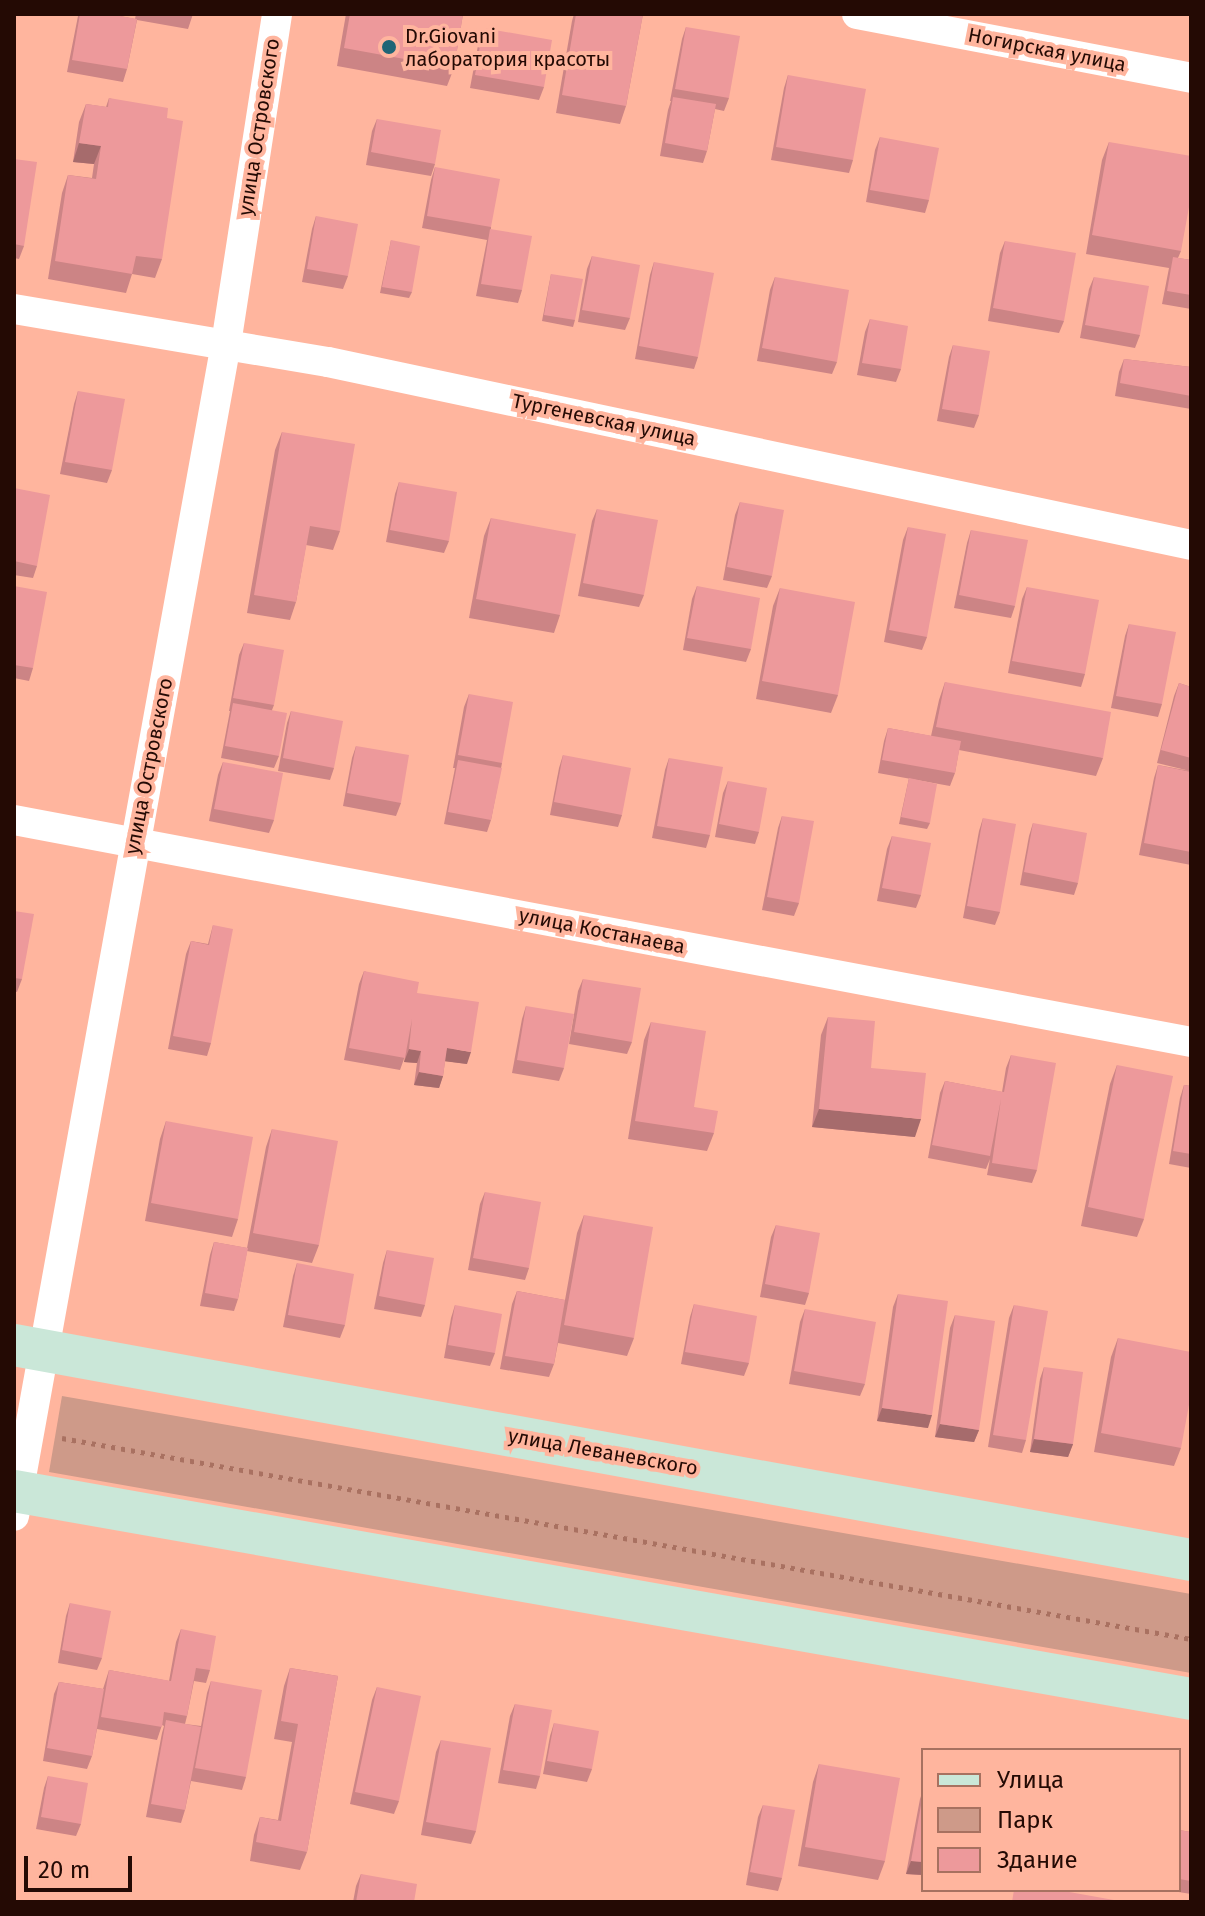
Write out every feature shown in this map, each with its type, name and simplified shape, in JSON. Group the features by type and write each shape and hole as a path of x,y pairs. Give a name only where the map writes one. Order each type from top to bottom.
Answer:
{"street":[{"name":"улица Островского","path":"15,1500 28,1432 28,1348 135,842 226,344 277,14"},
{"name":"Ногирская улица","path":"857,14 1191,78"},
{"name":"Тургеневская улица","path":"14,309 226,344 1191,545"},
{"name":"улица Костанаева","path":"14,820 1191,1042"},
{"name":"улица Леваневского","path":"28,1348 1191,1560"},
{"path":"15,1500 1191,1699"}],"path":[{"path":"28,1432 1191,1639"}],"green space":[{"path":"62,1396 1191,1594 1191,1673 49,1472"}],"building":[{"path":"80,14 109,14 137,19 127,69 72,60"},
{"path":"350,14 463,14 454,68 344,48"},
{"path":"576,14 643,14 626,106 562,95"},
{"path":"686,27 740,36 729,98 675,89"},
{"path":"483,28 552,40 544,87 475,75"},
{"path":"788,75 866,89 853,160 776,147"},
{"path":"673,97 716,104 707,151 665,143"},
{"path":"109,98 168,108 167,118 183,121 162,259 136,256 132,274 55,261 68,175 96,179 101,146 79,143 86,104 108,107"},
{"path":"377,119 441,130 435,164 371,152"},
{"path":"880,137 939,148 929,200 870,190"},
{"path":"1109,142 1191,156 1191,196 1181,251 1092,235"},
{"path":"14,159 37,162 24,246 14,244"},
{"path":"435,167 500,179 491,227 427,216"},
{"path":"316,216 358,224 348,276 307,269"},
{"path":"490,229 532,236 522,290 481,284"},
{"path":"391,240 420,246 412,292 382,287"},
{"path":"1005,241 1076,253 1064,321 993,308"},
{"path":"592,256 640,265 630,318 582,310"},
{"path":"1173,257 1191,260 1191,295 1167,291"},
{"path":"654,262 714,273 698,357 639,346"},
{"path":"551,274 583,279 575,320 544,315"},
{"path":"775,277 849,290 837,362 762,348"},
{"path":"1094,277 1149,286 1140,335 1085,325"},
{"path":"870,319 908,326 901,369 862,363"},
{"path":"953,345 990,351 979,415 942,409"},
{"path":"1124,359 1191,367 1191,396 1120,383"},
{"path":"78,391 125,399 112,470 65,462"},
{"path":"282,432 355,444 340,531 310,526 296,602 254,595"},
{"path":"399,482 457,492 449,541 390,530"},
{"path":"14,488 50,495 37,566 14,561"},
{"path":"740,502 784,510 772,576 727,567"},
{"path":"597,509 658,520 644,595 583,583"},
{"path":"491,518 576,534 560,615 476,599"},
{"path":"908,527 946,534 927,637 889,630"},
{"path":"971,530 1028,540 1015,606 959,595"},
{"path":"14,586 47,592 33,668 14,665"},
{"path":"697,586 760,598 751,649 687,638"},
{"path":"1027,587 1099,600 1085,674 1012,661"},
{"path":"780,588 855,602 838,695 762,681"},
{"path":"1129,624 1176,632 1162,704 1116,696"},
{"path":"244,643 284,650 274,705 233,698"},
{"path":"945,682 1111,712 1103,758 936,727"},
{"path":"1179,683 1191,687 1191,758 1161,750"},
{"path":"469,694 513,702 502,763 458,755"},
{"path":"233,703 287,713 279,756 225,746"},
{"path":"291,711 343,721 334,768 283,758"},
{"path":"888,728 961,741 955,773 882,760"},
{"path":"356,746 409,755 401,803 347,793"},
{"path":"563,755 631,768 622,815 554,802"},
{"path":"669,758 723,767 710,835 657,826"},
{"path":"458,760 502,768 491,820 448,812"},
{"path":"223,762 283,773 274,820 214,809"},
{"path":"1158,765 1191,772 1191,852 1144,843"},
{"path":"909,778 937,784 930,823 901,817"},
{"path":"728,781 767,788 759,832 719,824"},
{"path":"782,816 814,821 799,903 767,897"},
{"path":"983,818 1016,824 1000,912 967,906"},
{"path":"1033,823 1087,833 1078,883 1024,872"},
{"path":"892,836 931,843 921,895 882,888"},
{"path":"14,911 34,914 22,979 14,978"},
{"path":"213,925 233,929 211,1043 173,1036 191,941 209,945"},
{"path":"364,971 419,982 417,993 479,1002 471,1052 447,1048 443,1076 419,1072 421,1051 409,1049 412,1019 405,1058 349,1048"},
{"path":"583,979 641,988 632,1042 574,1032"},
{"path":"526,1006 574,1014 564,1068 517,1060"},
{"path":"828,1017 875,1021 871,1068 926,1073 921,1119 819,1109"},
{"path":"651,1022 706,1031 694,1107 718,1111 714,1133 635,1121"},
{"path":"1011,1055 1056,1063 1037,1170 992,1163 1001,1099 990,1156 932,1145 945,1081 1004,1092"},
{"path":"1117,1065 1173,1076 1144,1219 1088,1207"},
{"path":"1184,1085 1191,1086 1191,1154 1173,1151"},
{"path":"166,1121 253,1137 238,1219 151,1203"},
{"path":"272,1129 338,1141 319,1245 253,1233"},
{"path":"485,1192 541,1202 529,1268 473,1258"},
{"path":"584,1215 653,1227 634,1338 564,1325"},
{"path":"776,1225 820,1233 809,1293 765,1284"},
{"path":"214,1242 248,1248 238,1299 205,1293"},
{"path":"387,1250 434,1258 425,1305 379,1296"},
{"path":"297,1263 354,1274 345,1325 288,1315"},
{"path":"517,1291 565,1300 554,1364 505,1356"},
{"path":"898,1294 948,1301 932,1415 882,1408"},
{"path":"694,1304 757,1316 749,1363 685,1352"},
{"path":"455,1305 502,1314 495,1353 448,1345"},
{"path":"1014,1305 1048,1311 1026,1440 993,1435"},
{"path":"805,1309 876,1322 865,1384 794,1371"},
{"path":"955,1315 995,1321 979,1430 940,1424"},
{"path":"1118,1338 1191,1352 1191,1394 1181,1448 1101,1433"},
{"path":"1044,1367 1083,1372 1073,1444 1034,1439"},
{"path":"70,1603 111,1611 102,1658 62,1650"},
{"path":"181,1629 216,1636 210,1670 196,1668 187,1716 164,1712 162,1727 101,1717 109,1670 171,1681"},
{"path":"290,1668 338,1676 307,1852 256,1842 260,1817 281,1821 298,1724 281,1721"},
{"path":"211,1681 262,1690 246,1777 195,1768"},
{"path":"59,1682 104,1689 92,1756 47,1748"},
{"path":"377,1687 421,1696 399,1801 355,1792"},
{"path":"515,1704 552,1710 540,1776 503,1770"},
{"path":"166,1720 201,1727 185,1810 151,1804"},
{"path":"554,1723 599,1731 592,1769 547,1761"},
{"path":"441,1740 491,1748 476,1831 426,1822"},
{"path":"819,1764 900,1778 885,1861 805,1847"},
{"path":"48,1776 88,1783 81,1824 41,1817"},
{"path":"763,1805 795,1810 782,1878 750,1872"},
{"path":"921,1805 921,1862 911,1861"},
{"path":"1181,1830 1191,1832 1191,1881 1181,1879"},
{"path":"361,1874 417,1884 414,1902 356,1902"},
{"path":"1014,1892 1069,1892 1125,1902 1012,1902"}],"place":[{"name":"Dr.Giovani лаборатория красоты","path":"389,47"}]}
